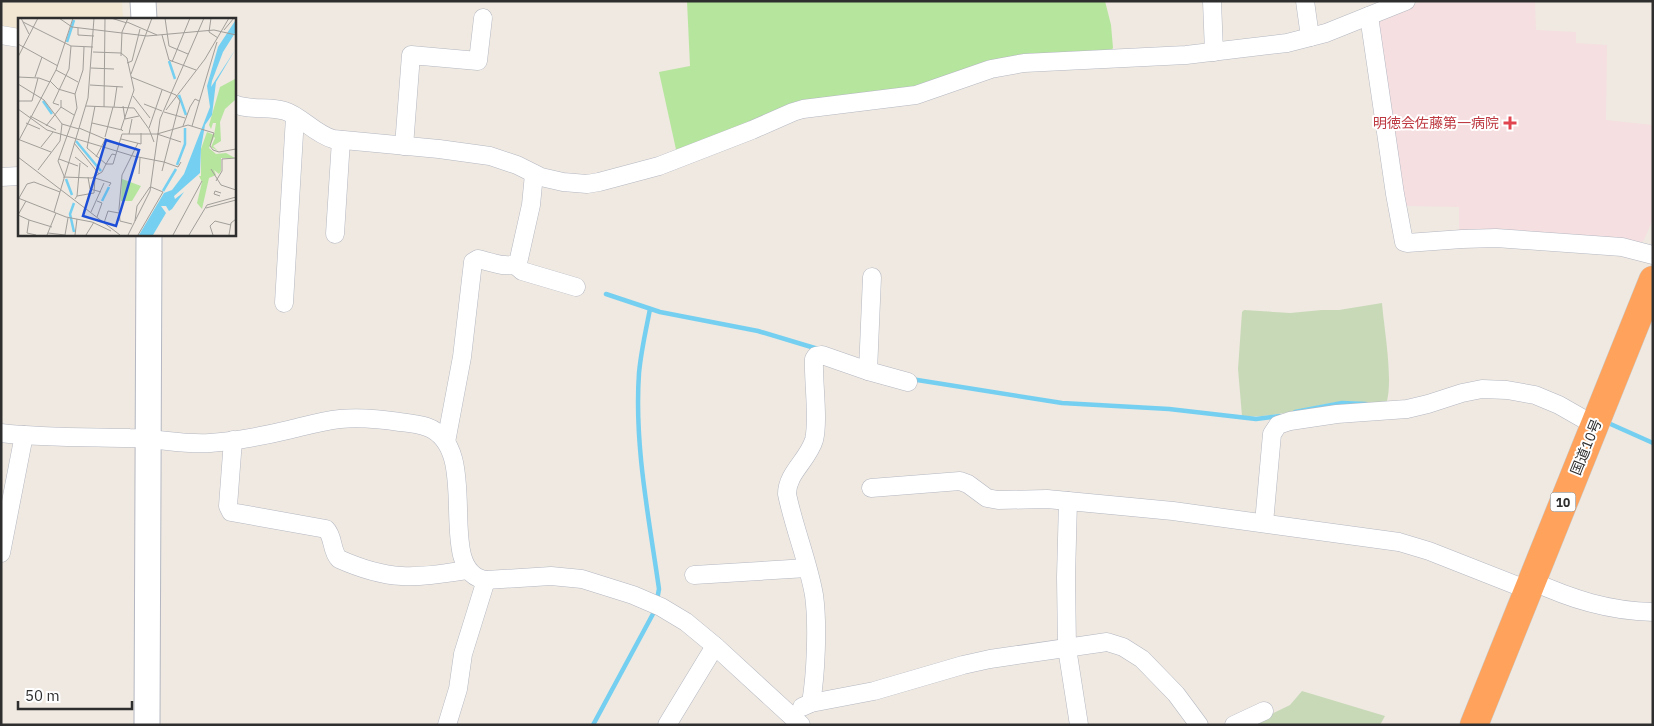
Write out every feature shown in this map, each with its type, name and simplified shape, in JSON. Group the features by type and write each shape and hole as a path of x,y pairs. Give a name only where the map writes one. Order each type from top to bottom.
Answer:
{"highway":[{"name":"国道10号","path":"1474,725 1653,280"}],"street":[{"path":"143,1 144,18"},
{"path":"1212,1 1214,52"},
{"path":"1306,1 1310,37"},
{"path":"235,104 246,108 285,111 328,138 490,156 553,180 573,184 599,182 659,166 793,112 916,95 983,72 1024,63 1129,58 1263,47 1326,33 1403,2"},
{"path":"1369,16 1393,186 1404,242 1496,238 1622,247 1653,255"},
{"path":"404,146 411,55 478,61 483,18"},
{"path":"1,36 18,38"},
{"path":"284,303 296,117"},
{"path":"335,234 341,140"},
{"path":"515,265 520,258 528,222 534,174"},
{"path":"1,177 18,176"},
{"path":"147,725 148,235"},
{"path":"446,442 462,357 473,262 478,259 504,265 515,265 522,271 576,287"},
{"path":"868,371 872,277"},
{"path":"811,703 814,673 814,595 790,509 787,488 791,478 809,452 814,437 814,359 816,356 822,355 908,382"},
{"path":"1264,523 1272,434 1275,427 1282,423 1337,414 1407,409 1462,393 1490,389 1535,395 1559,405 1594,425"},
{"path":"1,433 200,443 234,440 340,419 371,418 425,426 439,434 451,450 456,476 461,552 468,570 479,579 551,576 582,579 633,595 666,610 686,622 797,720 802,707 811,703 874,692 976,662 1107,642 1129,650 1142,659 1176,694 1199,725"},
{"path":"1,553 24,435"},
{"path":"234,440 228,506 231,512 326,529 330,534 336,556 384,575 410,578 468,570"},
{"path":"871,488 960,481 966,482 983,495 992,499 1047,499 1173,510 1410,545 1530,586 1595,605 1623,610 1653,612"},
{"path":"1068,501 1067,648 1079,725"},
{"path":"694,575 807,568"},
{"path":"447,725 456,696 463,654 486,580"},
{"path":"667,725 715,646"},
{"path":"1234,725 1264,711"}],"shaded area":[{"path":"1,1 122,1 123,18 18,18 18,33 1,28"},
{"name":"明徳会佐藤第一病院","path":"1423,1 1535,1 1536,30 1576,32 1576,43 1607,45 1606,120 1653,125 1653,219 1641,243 1459,232 1459,207 1402,206 1375,20"}],"green space":[{"path":"687,1 1105,1 1111,25 1113,48 1110,52 919,89 838,100 677,154 659,72 690,66"},
{"path":"1382,303 1389,366 1387,401 1372,403 1345,401 1281,414 1242,416 1238,369 1242,312 1244,310 1290,313 1339,310"},
{"path":"1302,691 1385,716 1380,725 1249,725 1290,705"}],"waterway":[{"path":"606,294 660,312 758,331 818,349"},
{"path":"650,309 642,349 638,400 640,454 659,589 657,600"},
{"path":"911,379 1062,403 1169,409 1256,419 1280,416"},
{"path":"1295,412 1342,403 1366,404"},
{"path":"1606,422 1653,443"},
{"path":"593,725 655,608"}],"place":[{"name":"明徳会佐藤第一病院","path":"1510,123"}]}
